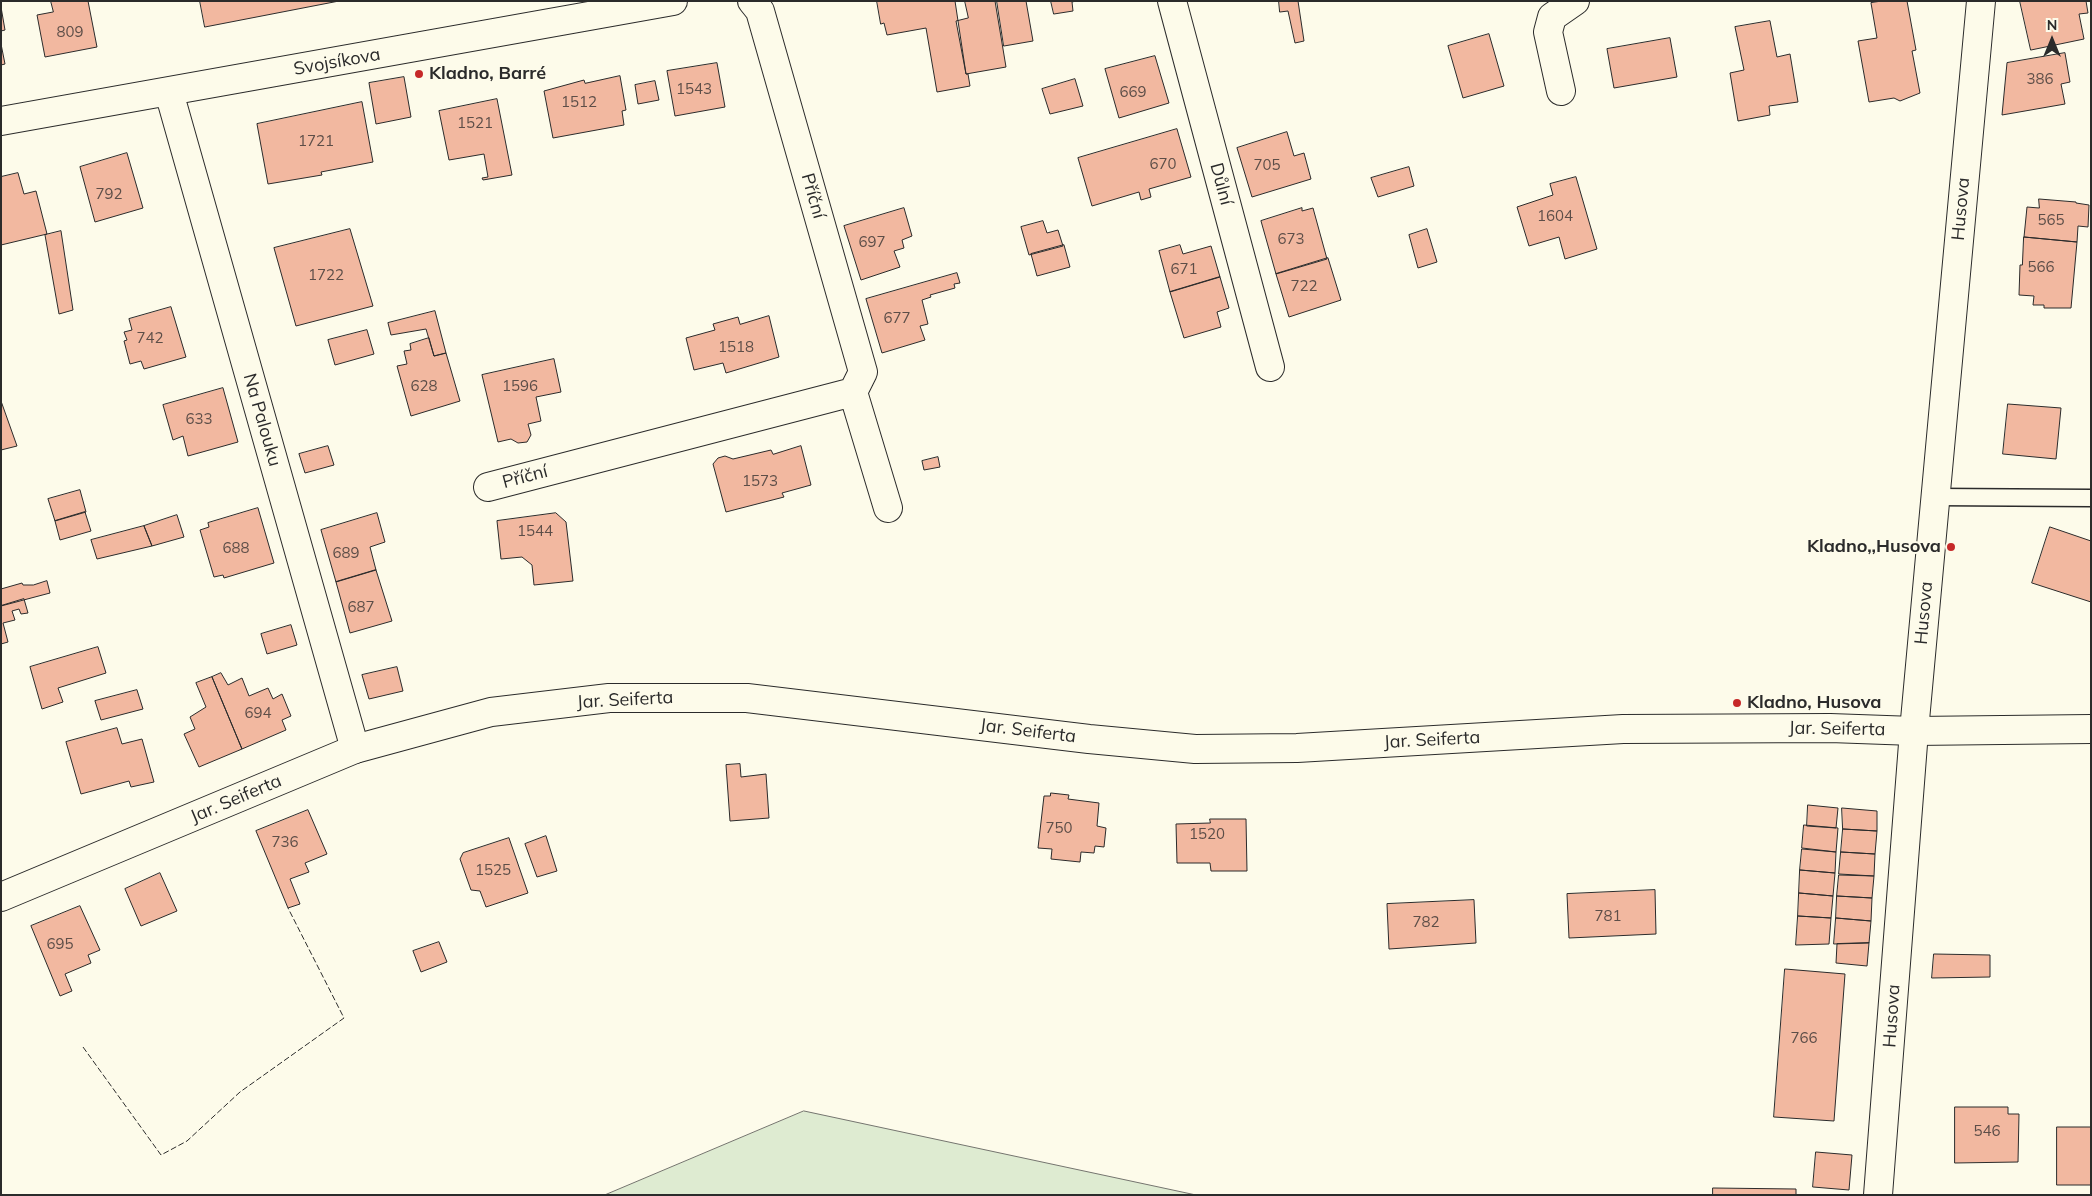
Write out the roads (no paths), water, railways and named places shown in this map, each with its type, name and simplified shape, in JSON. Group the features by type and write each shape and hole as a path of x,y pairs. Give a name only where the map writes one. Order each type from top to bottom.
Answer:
{"street":[{"name":"Svojsíkova","path":"1,121 673,1"},
{"name":"Příční","path":"488,487 853,392 862,372 760,11 752,1"},
{"name":"Důlní","path":"1172,1 1270,367"},
{"path":"1561,90 1548,32 1552,17 1575,1"},
{"name":"Husova","path":"1878,1195 1914,731 1981,1"},
{"name":"Na Palouku","path":"169,92 355,749"},
{"path":"853,392 888,508"},
{"name":"Jar. Seiferta","path":"2,894 355,749 491,712 609,698 747,698 1089,739 1195,749 1297,748 1623,729 1830,728 1914,731 2091,729"}],"lane":[{"path":"1935,497 2091,498"}],"place":[{"name":"Kladno, Barré","path":"419,74"},
{"name":"Kladno,,Husova","path":"1951,547"},
{"name":"Kladno, Husova","path":"1737,703"}]}
